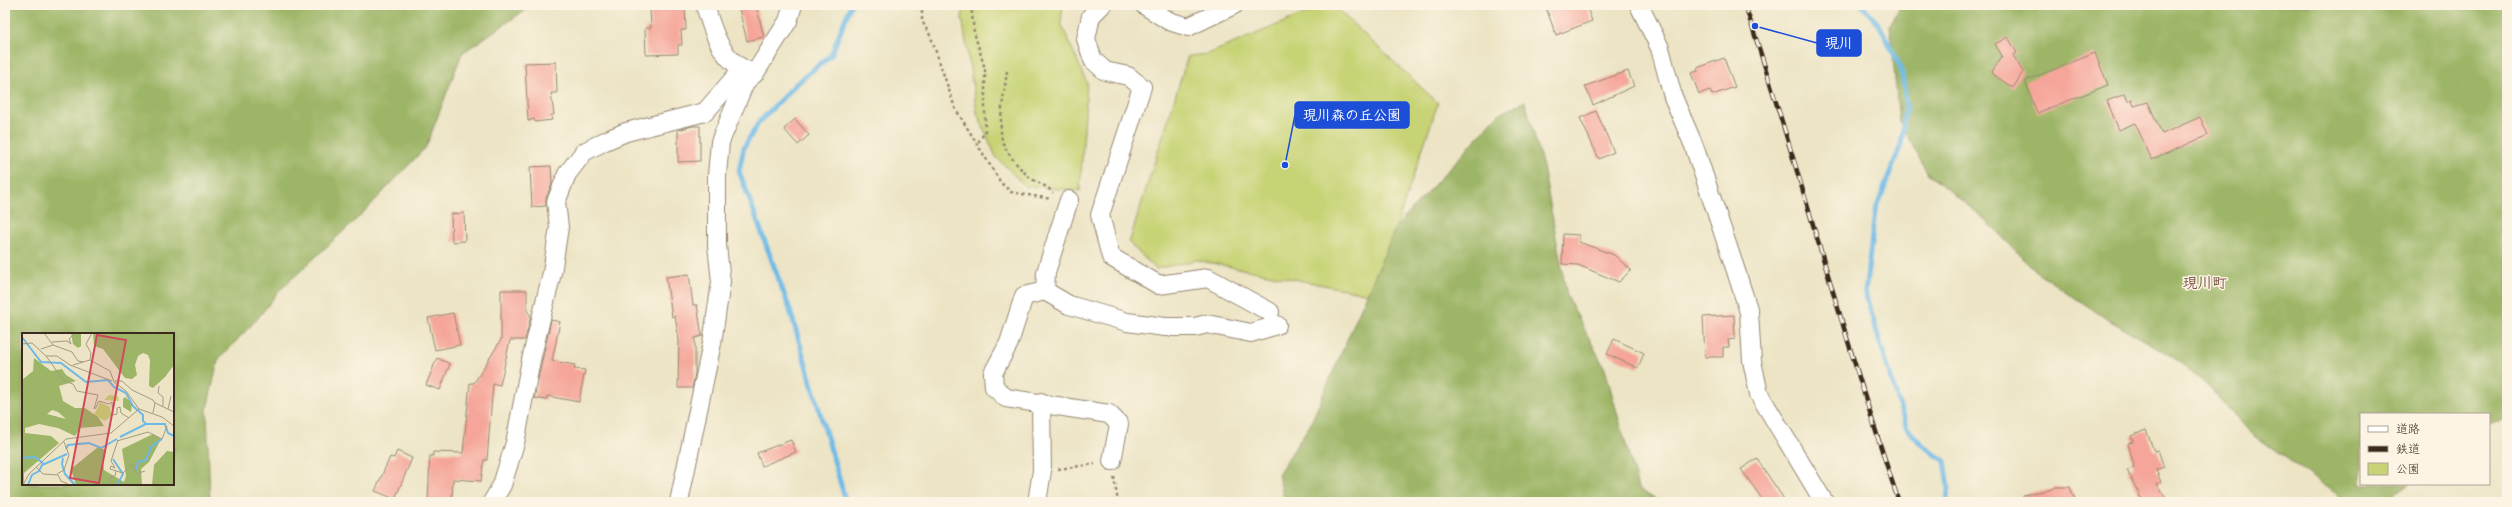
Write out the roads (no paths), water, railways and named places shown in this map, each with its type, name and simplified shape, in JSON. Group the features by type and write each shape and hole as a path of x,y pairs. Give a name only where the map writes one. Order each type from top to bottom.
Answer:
{"street":[{"path":"705,5 716,40 741,70 750,78"},
{"path":"679,502 712,343 721,282 717,245 716,175 720,142 734,105 788,21 793,5"},
{"path":"1102,5 1091,16 1086,40 1093,60 1106,71 1128,76 1142,87 1100,216 1111,257 1158,285 1208,278 1274,318 1251,333 1207,324 1195,327 1165,327 1127,322 1069,305 1045,291 1024,296 1008,343 993,373 994,387 1006,398 1041,402 1109,414 1119,424 1112,461"},
{"path":"1144,5 1169,21 1188,27 1234,5"},
{"path":"1639,5 1660,48 1673,97 1694,146 1732,257 1748,312 1752,361 1760,394 1824,502"},
{"path":"492,502 502,485 515,443 531,360 552,273 559,227 556,202 567,174 584,152 626,132 705,112 737,75 750,78"},
{"path":"1045,291 1046,272 1069,200"},
{"path":"1037,502 1042,471 1041,402"}],"waterway":[{"path":"846,502 790,310 739,171 744,147 759,122 796,84 831,55 851,5"},
{"path":"1862,5 1880,26 1901,68 1906,102 1901,145 1875,212 1865,293 1906,427 1922,445 1945,461 1949,487 1946,502"}],"railway":[{"path":"1745,5 1859,378 1899,502"}],"place":[{"name":"現川","path":"1755,26"},
{"name":"現川森の丘公園","path":"1285,165"}],"district":[{"name":"現川町","path":"2205,283"}]}
